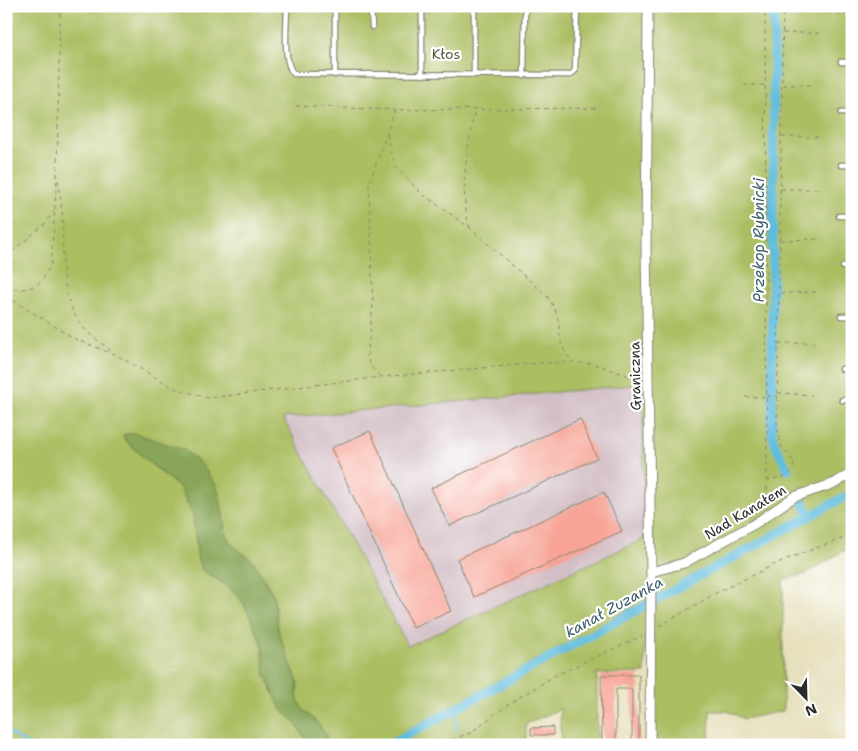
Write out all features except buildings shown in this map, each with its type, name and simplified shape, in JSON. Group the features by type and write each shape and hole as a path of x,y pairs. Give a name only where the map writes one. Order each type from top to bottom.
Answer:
{"street":[{"name":"Graniczna","path":"648,6 646,244 651,572 650,745"},
{"name":"Nad Kanałem","path":"651,572 684,563 756,523 794,497 835,484 852,473"}],"lane":[{"path":"287,6 287,57 290,69 297,74 524,76 570,75 576,67 576,6"},
{"path":"335,6 335,74"},
{"path":"372,6 372,26"},
{"path":"422,6 422,74"},
{"path":"474,6 474,75"},
{"path":"524,76 525,6"},
{"path":"840,11 852,11"},
{"path":"841,62 852,62"},
{"path":"841,114 852,113"},
{"path":"841,165 852,165"},
{"path":"839,216 852,216"},
{"path":"843,267 852,267"},
{"path":"842,316 852,316"},
{"path":"842,369 852,369"},
{"path":"842,400 852,400"}],"path":[{"path":"765,6 767,499"},
{"path":"766,480 784,477 793,471 794,462 781,446 777,426 783,6"},
{"path":"6,288 22,290 33,287 46,275 53,246 57,176 61,7"},
{"path":"783,33 820,34"},
{"path":"744,85 766,85"},
{"path":"782,85 814,85"},
{"path":"296,106 395,110 598,108"},
{"path":"470,228 464,210 465,184 475,109"},
{"path":"381,377 373,369 367,358 373,305 369,184 395,110"},
{"path":"387,135 395,166 421,193 470,228 547,296 556,311 558,334 563,350 573,362"},
{"path":"781,137 821,136"},
{"path":"57,176 62,210 64,274 70,300 78,320 96,339 118,356 174,388 208,398 381,377 573,362 595,364 631,378 649,380"},
{"path":"780,190 822,189"},
{"path":"6,256 44,225 55,209"},
{"path":"780,240 820,239"},
{"path":"779,293 816,292"},
{"path":"6,296 75,339 118,356"},
{"path":"778,343 818,343"},
{"path":"745,397 812,395"}],"shaded area":[{"path":"644,384 644,539 408,646 283,418"}],"green space":[{"name":"Kłos","path":"6,6 852,6 852,548 843,551 806,574 783,580 783,711 744,719 728,711 710,711 709,745 652,745 654,635 645,639 645,673 597,674 597,745 561,745 560,709 526,724 526,745 394,745 632,614 632,608 380,745 6,745","holes":["643,384 644,539 408,646 283,418"]},
{"path":"134,433 184,450 201,464 216,485 220,497 226,534 230,543 254,562 273,594 279,634 298,682 297,697 302,709 314,719 327,736 323,745 309,745 294,721 281,709 265,674 262,643 243,602 229,587 203,571 198,561 193,515 180,488 125,440 123,435"}],"waterway":[{"name":"Przekop Rybnicki","path":"774,6 772,432 775,445 788,470"},
{"name":"kanał Zuzanka","path":"389,745 852,493"},
{"name":"Przekop Rybnicki","path":"802,500 810,516"},
{"path":"454,710 458,730"},
{"path":"6,731 29,745"}]}
